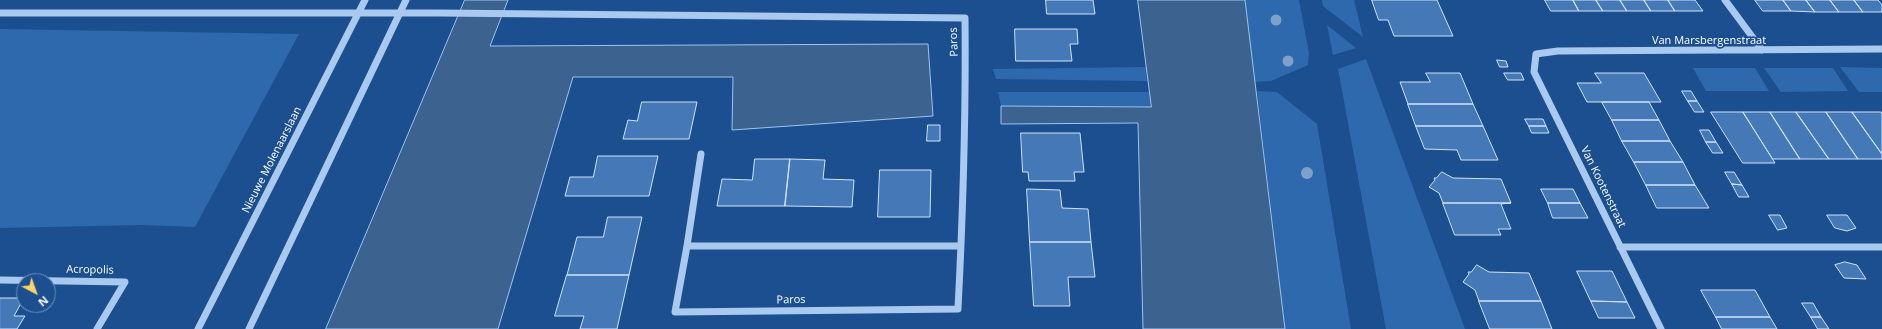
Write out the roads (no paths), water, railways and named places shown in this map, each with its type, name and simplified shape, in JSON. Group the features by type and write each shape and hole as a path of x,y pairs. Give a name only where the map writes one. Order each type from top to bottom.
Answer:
{"street":[{"name":"Nieuwe Molenaarslaan","path":"198,329 365,0"},
{"path":"249,329 384,42 406,0"},
{"path":"1725,0 1762,50"},
{"name":"Paros","path":"0,12 439,13 965,18 966,84 958,309 675,312 701,154"},
{"name":"Van Marsbergenstraat","path":"1536,54 1558,51 1882,49"},
{"name":"Van Kootenstraat","path":"1536,54 1534,72 1661,329"},
{"path":"687,246 961,246"},
{"path":"1620,247 1882,247"},
{"name":"Acropolis","path":"0,280 126,282 97,329"}]}
